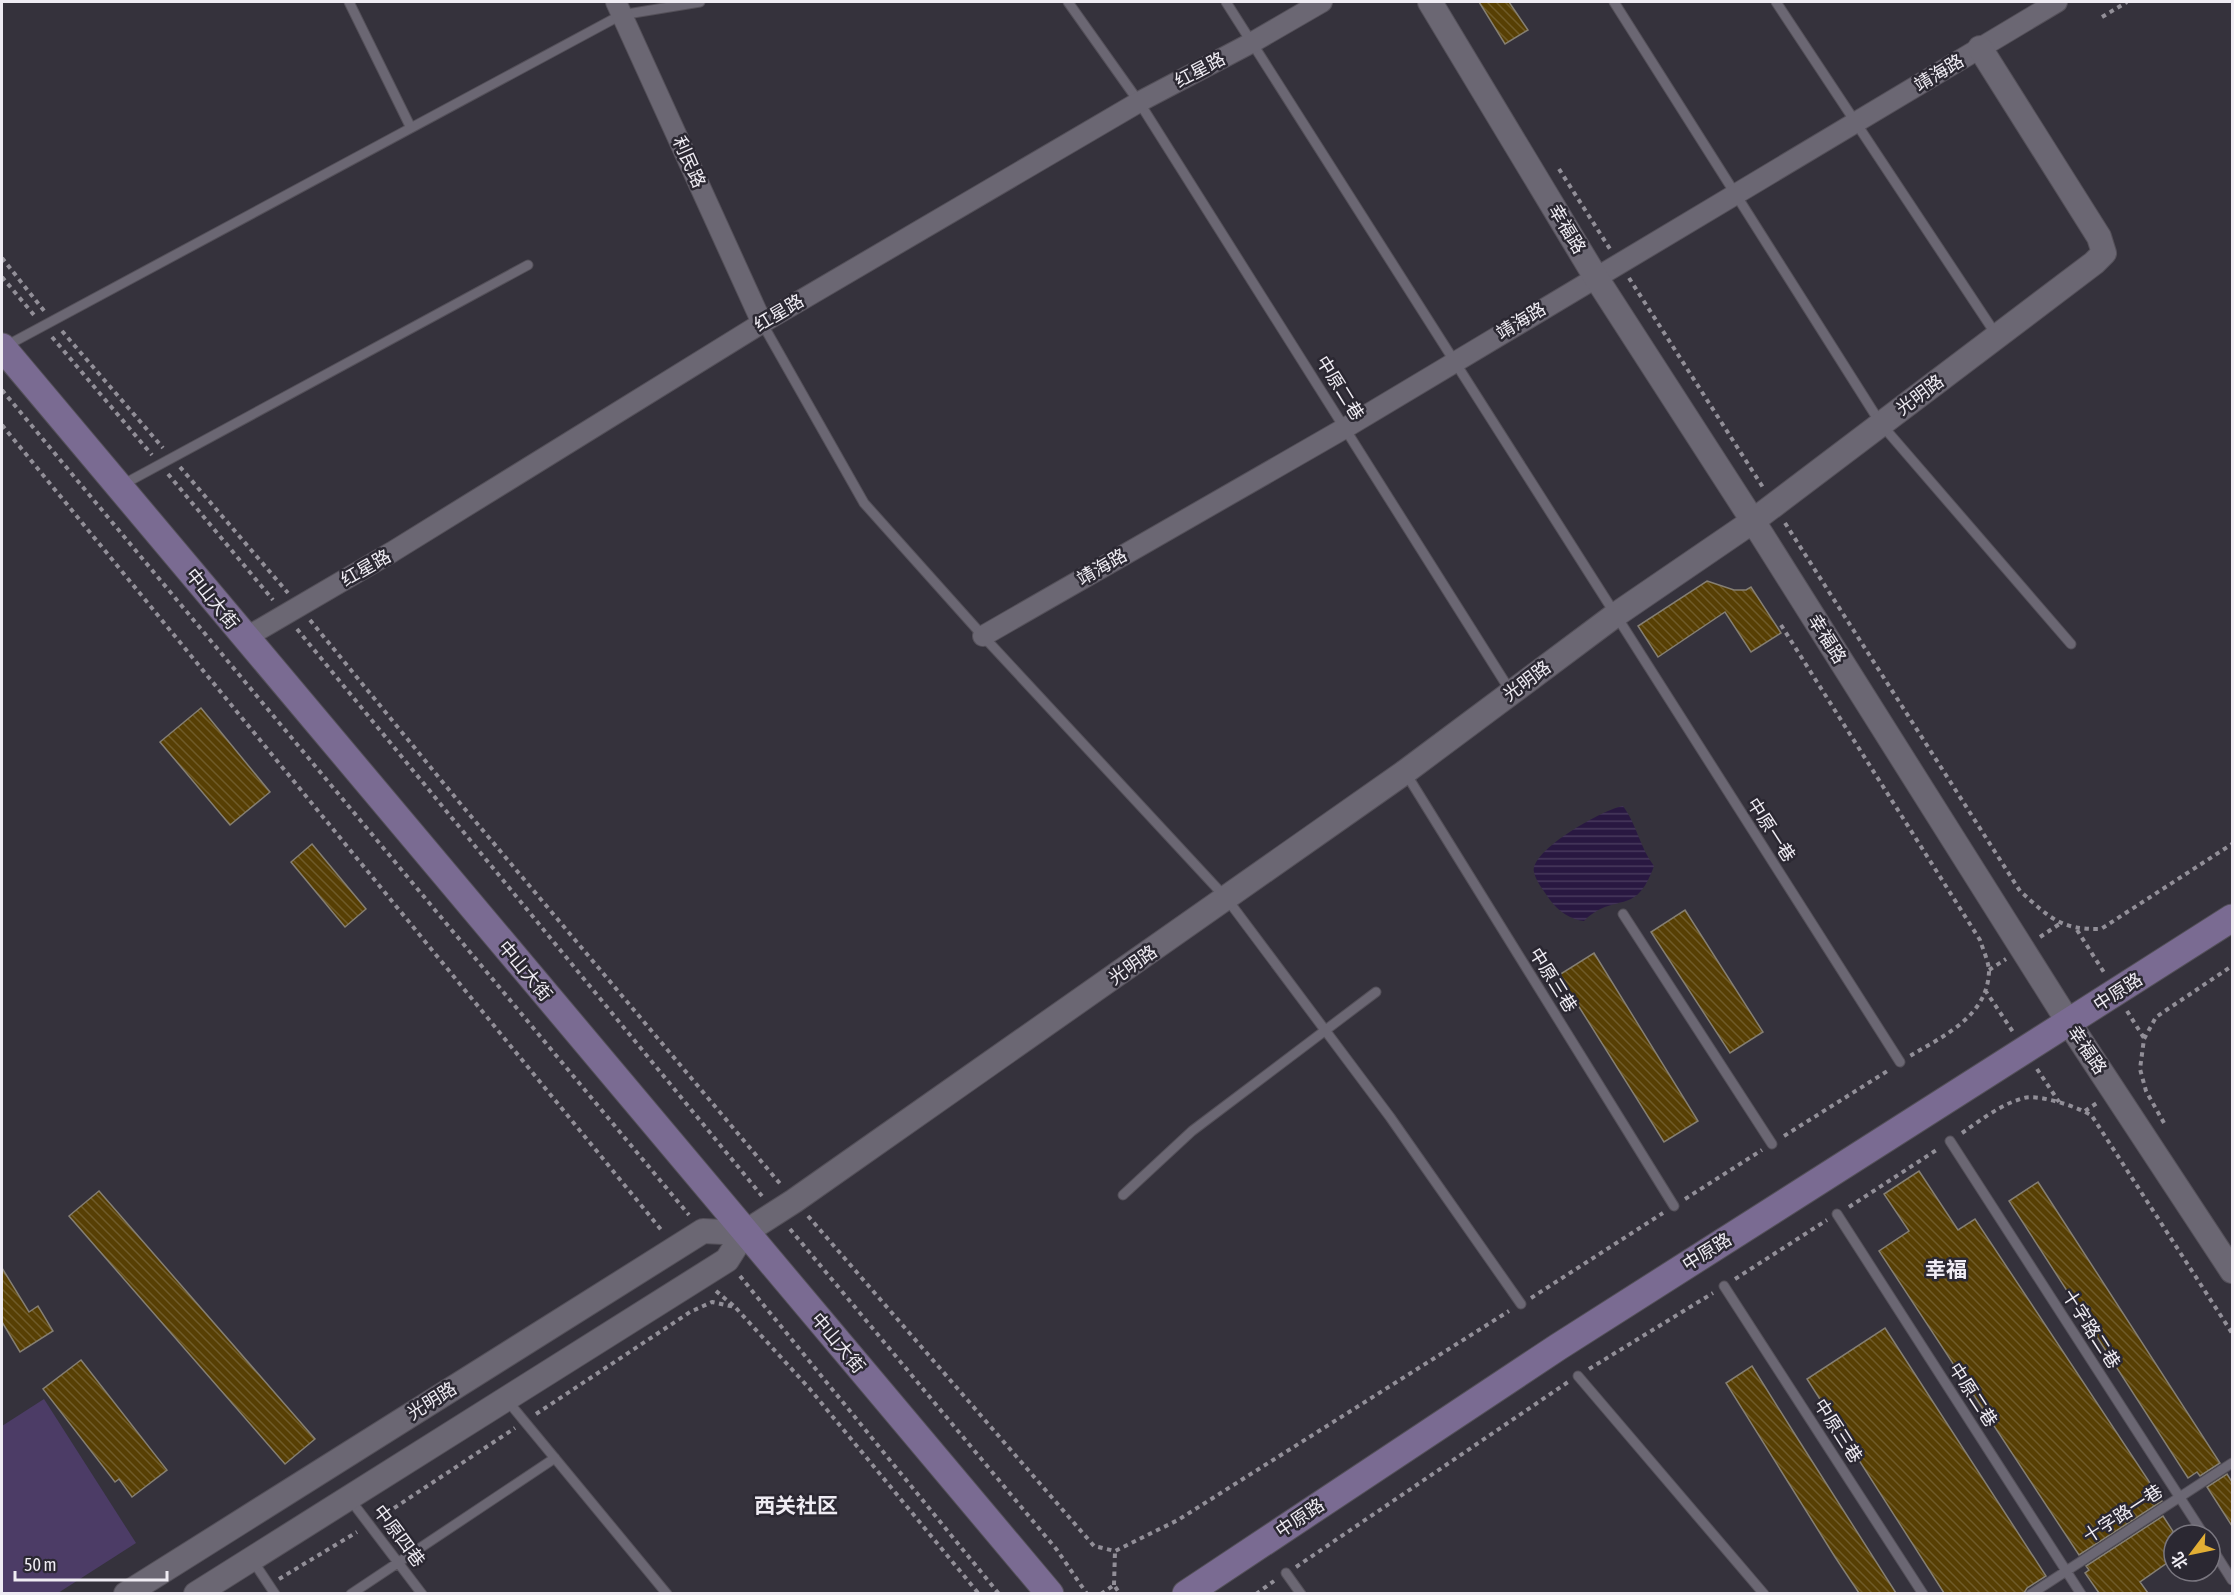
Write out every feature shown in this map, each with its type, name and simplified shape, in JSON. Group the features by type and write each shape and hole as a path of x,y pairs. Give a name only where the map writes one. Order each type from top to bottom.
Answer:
{"main road":[{"name":"中山大街","path":"2,347 744,1233 1050,1593"},
{"name":"中原路","path":"1186,1593 1558,1347 2232,918"}],"street":[{"name":"红星路","path":"245,638 392,552 762,323 1140,102 1253,42 1322,2"},
{"name":"幸福路","path":"1430,2 1595,276 1753,521 2069,1023 2232,1271"},
{"name":"靖海路","path":"983,636 1345,428 1595,276 2057,2"},
{"name":"利民路","path":"618,8 762,323"},
{"name":"光明路","path":"196,1593 727,1260 744,1233 1227,899 1405,772 1614,616 1753,521 2104,253 2099,237 1980,48"},
{"name":"光明路","path":"126,1593 703,1231"},
{"path":"703,1231 744,1233"}],"lane":[{"path":"349,2 411,128"},
{"path":"2,347 411,128 618,8 700,2"},
{"name":"中原二巷","path":"1068,2 1140,102 1511,692"},
{"name":"中原一巷","path":"1226,2 1456,360 1614,616 1900,1062"},
{"path":"1614,2 1881,424 2071,644"},
{"path":"1776,2 1997,336"},
{"path":"120,486 528,266"},
{"path":"762,323 864,503 983,636 1227,899 1390,1117 1521,1304"},
{"name":"中原三巷","path":"1405,772 1674,1206"},
{"path":"1623,914 1772,1144"},
{"path":"1123,1195 1192,1131 1376,992"},
{"name":"十字路二巷","path":"1950,1141 2196,1523"},
{"name":"中原二巷","path":"1838,1214 2081,1593"},
{"name":"中原三巷","path":"1724,1286 1923,1593"},
{"path":"1578,1376 1764,1593"},
{"path":"505,1398 667,1593"},
{"path":"351,1593 555,1458"},
{"name":"十字路一巷","path":"2031,1593 2232,1463"},
{"name":"中原四巷","path":"349,1498 422,1593"},
{"path":"251,1559 272,1589"},
{"path":"2222,1564 2232,1580"},
{"path":"1286,1573 1301,1593"}],"path":[{"path":"2102,17 2127,2"},
{"path":"1556,166 2020,891 2051,918 2077,929 2101,929 2232,844"},
{"path":"2,277 286,614 776,1212 1057,1550 1087,1593"},
{"path":"2,390 703,1231"},
{"path":"2,425 676,1248"},
{"path":"2164,1124 2146,1091 2141,1073 2144,1039 2156,1017 2232,966"},
{"path":"1256,1593 1578,1376 1724,1286 2004,1107 2026,1097 2060,1103 2092,1116 2232,1333"},
{"path":"727,1260 999,1593"},
{"path":"700,1277 735,1307 809,1388 980,1593"},
{"path":"272,1589 690,1312 712,1302 735,1307"},
{"path":"1115,1551 1114,1585 1120,1593"},
{"path":"1101,1593 1114,1585"}],"shaded area":[{"path":"1623,806 1654,866 1647,882 1640,893 1632,899 1595,912 1584,921 1570,917 1553,904 1541,887 1534,872 1536,863 1555,842 1585,822"},
{"path":"44,1399 136,1543 58,1593 2,1593 2,1426"}],"building":[{"path":"1479,2 1509,2 1528,30 1505,44"},
{"path":"1707,581 1734,590 1746,590 1751,587 1781,633 1751,652 1725,612 1658,657 1638,626"},
{"path":"201,708 270,792 230,825 160,742"},
{"path":"312,844 366,909 345,927 291,862"},
{"path":"1685,910 1763,1032 1730,1053 1651,932"},
{"path":"1594,953 1698,1121 1664,1142 1559,975"},
{"path":"1919,1171 1958,1230 1975,1219 2162,1501 2079,1555 1879,1251 1909,1231 1884,1194"},
{"path":"2038,1182 2220,1463 2200,1476 2197,1472 2188,1478 2009,1201"},
{"path":"99,1191 315,1439 285,1464 69,1216"},
{"path":"2,1268 29,1312 38,1306 53,1331 20,1352 2,1322"},
{"path":"1885,1328 2046,1576 2027,1588 2024,1593 1944,1593 1807,1379"},
{"path":"81,1360 167,1470 132,1497 119,1479 115,1482 43,1389"},
{"path":"1752,1366 1896,1593 1859,1593 1835,1557 1726,1383"},
{"path":"2227,1474 2232,1482 2232,1526 2207,1487"},
{"path":"2163,1516 2168,1523 2162,1523 2162,1566 2140,1582 2148,1593 2099,1593 2085,1573 2089,1570 2086,1566"}],"district":[{"name":"幸福","path":"1946,1270"},
{"name":"西关社区","path":"796,1506"}]}
